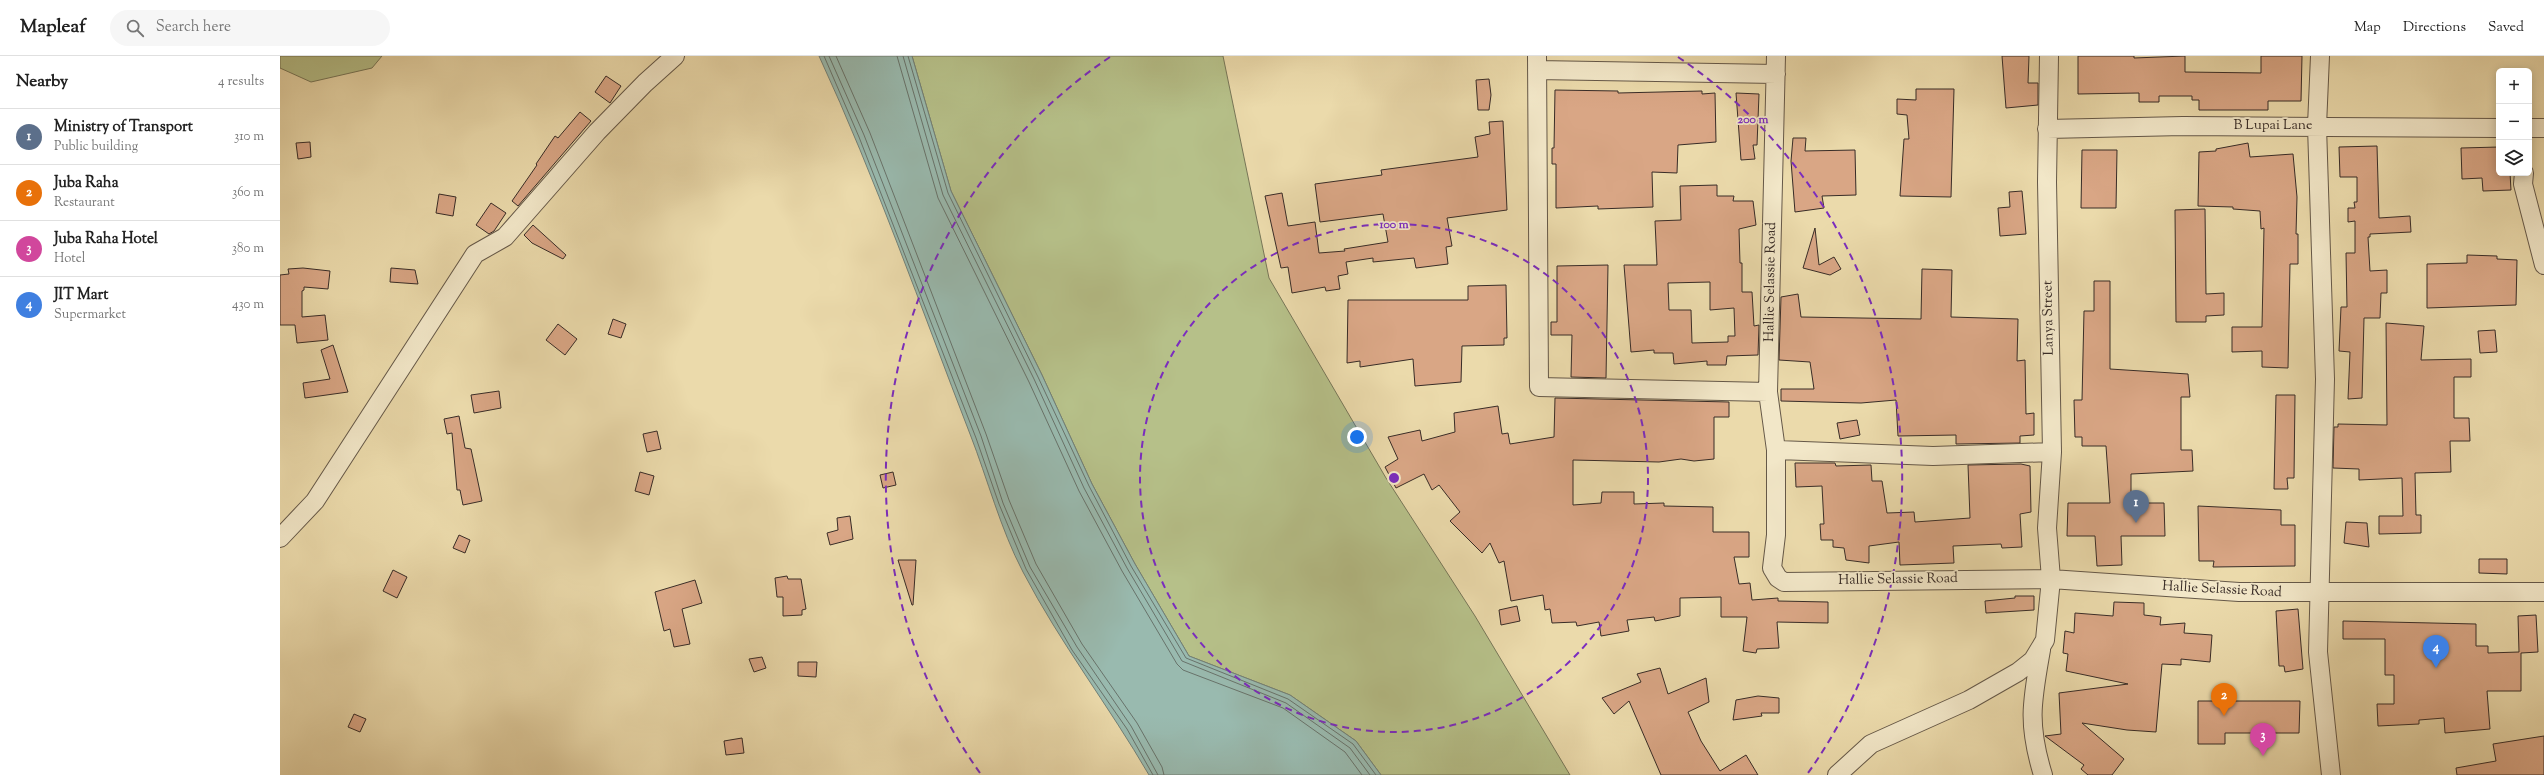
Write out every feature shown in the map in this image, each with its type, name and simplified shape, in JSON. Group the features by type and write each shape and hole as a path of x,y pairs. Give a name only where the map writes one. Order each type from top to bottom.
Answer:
{"street":[{"path":"280,538 315,501 474,254 505,237 597,132 645,83 675,56"},
{"name":"Hallie Selassie Road","path":"1776,56 1768,392 1776,450 1776,535 1772,568 1778,578 1784,582 2050,579 2239,592 2544,592"},
{"name":"Lanya Street","path":"2043,775 2033,740 2031,714 2041,649 2045,640 2050,579 2047,528 2052,452 2047,129 2050,56"},
{"path":"2320,56 2317,126 2325,379 2321,593 2318,652 2331,775"},
{"path":"1768,392 1539,387 1537,63 1776,74"},
{"name":"B Lupai Lane","path":"2047,129 2317,126 2496,128"},
{"path":"2532,128 2544,128"},
{"path":"2524,176 2523,184 2544,265"},
{"path":"1776,450 1933,456 2052,452"},
{"path":"1837,775 1871,744 1996,686 2033,660 2041,649"}],"green space":[{"path":"280,56 382,56 372,68 311,82 280,68"},
{"path":"912,56 1223,56 1269,278 1386,478 1475,616 1570,775 1381,775 1356,741 1290,695 1189,656 1135,564 1092,484 1042,375 951,191"}],"water":[{"path":"819,56 912,56 951,191 1042,375 1092,484 1135,564 1189,656 1290,695 1356,741 1381,775 1149,775 1134,749 1037,598 1015,555 898,244 860,149"}],"building":[{"path":"2002,56 2029,56 2028,83 2038,83 2038,105 2006,108"},
{"path":"2078,56 2134,56 2134,58 2185,56 2185,72 2261,73 2261,56 2302,56 2301,101 2268,101 2268,110 2199,110 2199,100 2192,100 2192,96 2159,96 2159,102 2139,102 2139,93 2078,94"},
{"path":"606,76 621,86 610,103 595,92"},
{"path":"1489,79 1491,95 1489,110 1478,110 1476,80"},
{"path":"1916,89 1954,89 1951,197 1900,196 1904,139 1909,139 1907,115 1897,114 1897,99 1916,100"},
{"path":"1555,90 1618,91 1618,93 1702,91 1702,94 1715,93 1716,142 1678,145 1677,173 1652,172 1653,207 1598,209 1598,206 1556,208 1556,164 1552,164 1552,148 1554,148"},
{"path":"1736,93 1759,94 1757,145 1753,145 1755,159 1741,160"},
{"path":"580,112 591,121 518,206 512,201 537,165 536,164 555,136 558,138"},
{"path":"1503,121 1507,210 1447,218 1452,246 1446,247 1448,264 1416,268 1414,258 1373,262 1373,258 1346,262 1348,274 1338,276 1340,289 1326,291 1325,287 1292,293 1288,267 1281,268 1265,196 1282,193 1288,226 1315,222 1319,253 1345,251 1344,249 1388,242 1383,214 1320,222 1315,184 1382,175 1381,170 1478,157 1475,137 1490,134 1489,122"},
{"path":"1793,138 1806,138 1805,151 1855,150 1856,195 1822,196 1824,208 1795,212 1791,161"},
{"path":"310,142 311,157 298,159 296,143"},
{"path":"2248,143 2250,157 2293,154 2297,197 2296,234 2298,234 2298,264 2290,264 2288,368 2262,367 2262,351 2232,352 2232,327 2262,327 2264,228 2261,229 2260,211 2233,209 2233,207 2198,206 2199,152 2216,151 2216,149"},
{"path":"2377,146 2379,218 2410,216 2411,232 2370,234 2370,237 2368,237 2370,271 2387,270 2387,293 2381,293 2380,318 2364,318 2362,398 2348,399 2350,352 2339,351 2341,307 2347,307 2346,253 2355,253 2355,221 2348,222 2348,208 2355,208 2354,202 2357,202 2357,177 2340,177 2339,147"},
{"path":"2496,147 2496,176 2510,176 2511,190 2483,191 2482,178 2462,179 2461,148"},
{"path":"2082,150 2117,150 2116,208 2081,208"},
{"path":"1717,185 1717,196 1734,196 1733,201 1753,201 1756,225 1739,229 1740,263 1742,263 1742,292 1752,292 1754,326 1759,325 1758,355 1727,356 1726,365 1707,365 1707,361 1674,364 1673,353 1654,353 1654,350 1631,352 1624,265 1657,265 1655,221 1681,220 1680,186","holes":["1710,282 1710,310 1734,308 1735,336 1728,336 1728,342 1692,343 1691,310 1669,310 1668,283"]},
{"path":"2022,191 2026,234 2000,236 1998,208 2010,207 2009,192"},
{"path":"439,194 456,197 453,216 436,213"},
{"path":"491,203 506,213 494,231 489,234 476,225"},
{"path":"2205,209 2206,294 2224,293 2224,315 2206,316 2206,322 2176,322 2175,210"},
{"path":"533,225 566,255 563,259 532,243 524,235"},
{"path":"1815,228 1819,265 1834,257 1841,269 1830,275 1803,268"},
{"path":"2467,255 2497,256 2497,259 2517,260 2516,305 2427,308 2427,264 2467,263"},
{"path":"1608,265 1606,378 1571,377 1572,335 1551,335 1551,322 1557,322 1557,266"},
{"path":"303,268 330,271 328,289 304,287 304,290 302,291 302,317 325,315 328,340 297,343 295,325 280,325 280,275 289,274 288,269"},
{"path":"391,268 415,270 418,284 390,282"},
{"path":"1922,269 1952,270 1951,317 2018,319 2017,361 2025,360 2026,414 2034,413 2034,435 2020,436 2020,443 1956,444 1956,435 1898,436 1896,400 1861,403 1781,401 1781,389 1814,389 1810,362 1779,360 1781,297 1798,294 1801,317 1921,319"},
{"path":"2094,281 2110,281 2110,369 2188,374 2190,397 2181,397 2181,450 2192,450 2193,471 2131,474 2131,503 2164,503 2165,536 2121,536 2122,565 2097,566 2095,536 2067,536 2068,503 2110,503 2106,446 2082,446 2082,437 2075,437 2074,400 2082,400 2084,311 2094,311"},
{"path":"1506,285 1507,338 1504,338 1504,345 1462,346 1461,382 1415,386 1413,359 1360,367 1360,361 1347,363 1348,300 1468,300 1468,286"},
{"path":"613,319 626,324 621,338 608,334"},
{"path":"2386,323 2424,326 2421,360 2471,359 2471,377 2454,377 2454,418 2469,418 2470,441 2450,441 2451,472 2415,473 2416,515 2421,515 2421,533 2379,534 2379,516 2403,516 2402,478 2359,480 2359,469 2333,468 2334,427 2338,427 2338,424 2387,425"},
{"path":"558,324 577,339 565,355 546,340"},
{"path":"2495,330 2497,352 2480,353 2478,331"},
{"path":"333,345 348,392 305,398 303,383 330,379 321,350"},
{"path":"499,391 501,408 474,413 471,395"},
{"path":"2276,395 2295,395 2294,478 2287,478 2288,489 2274,489"},
{"path":"1555,398 1729,402 1729,417 1714,417 1714,459 1694,461 1681,459 1659,462 1573,460 1573,505 1601,503 1602,492 1634,492 1634,504 1664,503 1664,506 1713,507 1713,532 1749,532 1749,557 1734,557 1739,584 1750,583 1752,600 1778,598 1778,601 1828,602 1828,623 1777,622 1779,648 1757,649 1756,653 1743,651 1747,617 1721,617 1721,597 1680,598 1680,616 1655,621 1654,617 1627,620 1629,631 1601,636 1599,622 1577,626 1576,622 1552,623 1550,609 1545,610 1543,595 1511,601 1504,561 1499,563 1490,543 1482,553 1450,521 1460,512 1439,485 1432,490 1424,474 1396,488 1385,467 1398,459 1388,437 1420,430 1422,441 1455,432 1454,413 1498,406 1502,434 1508,433 1510,444 1554,437"},
{"path":"459,416 465,448 471,449 482,501 463,505 460,490 457,490 452,433 447,434 444,419"},
{"path":"1857,420 1860,435 1840,439 1837,423"},
{"path":"657,431 661,449 647,452 643,434"},
{"path":"1795,463 1835,463 1836,466 1871,465 1872,481 1882,481 1887,513 1914,512 1915,522 1970,518 1968,465 2021,464 2030,466 2031,512 2020,514 2022,547 2002,548 2001,544 1953,546 1954,563 1900,565 1899,542 1869,546 1869,563 1846,560 1844,548 1833,547 1833,540 1821,540 1820,524 1824,524 1822,486 1796,487"},
{"path":"640,472 654,476 649,495 635,491"},
{"path":"893,472 896,485 883,488 880,475"},
{"path":"2198,506 2281,510 2281,525 2295,525 2295,566 2213,567 2214,561 2199,561"},
{"path":"850,516 853,539 830,545 827,533 838,530 837,518"},
{"path":"2346,522 2367,523 2369,547 2344,543"},
{"path":"459,535 470,540 465,553 453,548"},
{"path":"2479,559 2507,559 2507,574 2479,573"},
{"path":"898,560 916,560 913,605 912,605"},
{"path":"393,570 407,577 397,598 383,591"},
{"path":"787,576 788,579 801,579 806,609 802,610 802,615 783,616 783,597 777,597 775,578"},
{"path":"695,580 702,603 682,609 690,644 674,647 670,629 664,631 655,592"},
{"path":"2015,596 2034,596 2034,610 1986,613 1985,601 2015,598"},
{"path":"2114,602 2144,603 2144,615 2161,617 2160,625 2185,623 2184,633 2212,635 2210,662 2181,659 2181,665 2162,664 2156,732 2127,730 2082,723 2124,759 2112,775 2088,775 2081,769 2084,765 2045,736 2061,734 2059,693 2128,684 2066,671 2068,654 2063,653 2065,631 2074,633 2075,613 2113,616"},
{"path":"1517,606 1520,621 1501,625 1499,610"},
{"path":"2298,609 2303,669 2285,672 2284,666 2279,666 2276,611"},
{"path":"2536,615 2538,652 2521,653 2521,691 2487,691 2490,729 2445,733 2444,718 2419,720 2419,724 2378,726 2377,704 2394,704 2394,675 2385,675 2385,639 2343,639 2343,621 2476,624 2476,646 2488,646 2488,653 2519,652 2518,616"},
{"path":"762,657 766,668 754,672 749,659"},
{"path":"798,662 817,662 816,677 798,676"},
{"path":"1660,668 1668,694 1706,678 1709,702 1688,712 1701,741 1720,771 1746,755 1758,775 1661,775 1629,701 1614,714 1602,698 1641,682 1637,674"},
{"path":"1758,696 1779,698 1779,713 1761,713 1762,716 1733,720 1736,700"},
{"path":"2198,701 2300,701 2299,733 2225,733 2225,744 2198,744"},
{"path":"354,714 366,719 360,732 348,727"},
{"path":"2544,736 2544,775 2457,775 2456,768 2496,761 2493,744"},
{"path":"742,738 744,753 726,755 724,741"}],"place":[{"name":"Ministry of Transport","path":"2136,523"},
{"name":"JIT Mart","path":"2436,668"},
{"name":"Juba Raha","path":"2224,716"},
{"name":"Juba Raha Hotel","path":"2263,756"}]}
